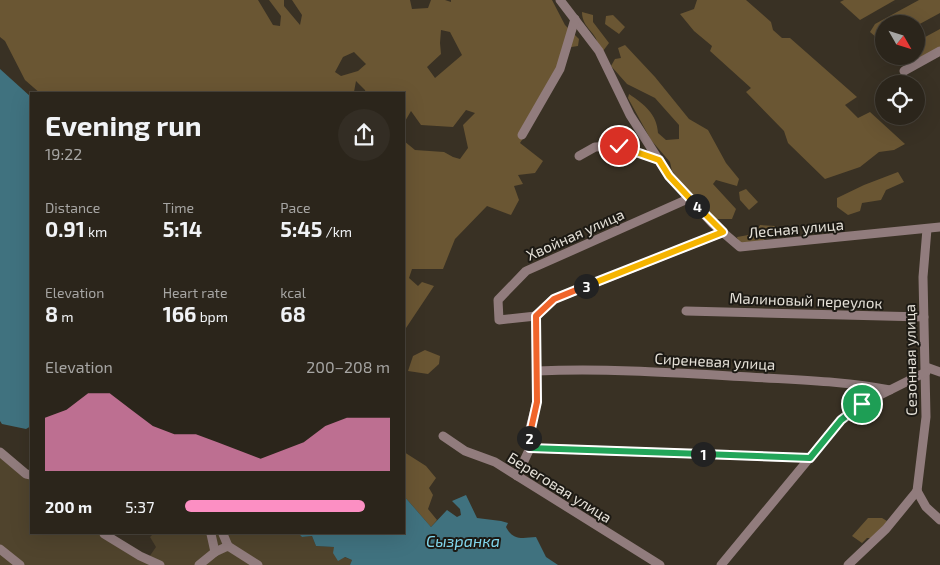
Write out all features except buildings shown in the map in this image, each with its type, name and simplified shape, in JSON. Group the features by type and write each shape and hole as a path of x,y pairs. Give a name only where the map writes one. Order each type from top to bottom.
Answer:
{"street":[{"name":"Лесная улица","path":"560,0 599,51 630,115 669,176 740,247 940,227"},
{"path":"522,135 560,69 574,19"},
{"path":"904,71 940,51"},
{"path":"580,156 595,147 619,146 659,160"},
{"name":"Хвойная улица","path":"536,316 499,320 498,300 526,271 690,198"},
{"name":"Сезонная улица","path":"917,491 926,417 923,277 927,229"},
{"path":"517,476 530,448 528,436 537,402 536,316 554,299 723,232"},
{"name":"Малиновый переулок","path":"686,311 924,317"},
{"name":"Сиреневая улица","path":"537,370 592,369 717,375 857,384 890,390"},
{"path":"721,565 841,420 862,404 926,370 940,372"},
{"name":"Береговая улица","path":"443,436 465,451 494,462 660,565"},
{"path":"530,448 810,458"},
{"path":"0,452 26,474 30,475"},
{"path":"848,565 886,530 917,491 926,507 940,520"},
{"path":"104,534 140,556 160,565"},
{"path":"211,534 215,552"},
{"path":"223,534 228,546 258,565"},
{"path":"199,565 215,552 228,546"},
{"path":"0,549 20,565"}],"shaded area":[{"path":"0,0 258,0 273,25 280,26 281,16 269,0 284,0 284,6 300,25 302,15 292,0 410,0 412,9 428,8 431,0 451,2 451,0 552,0 565,25 579,39 578,46 565,48 530,128 520,143 543,161 535,173 518,175 523,184 514,186 519,200 511,215 487,206 455,239 443,269 412,269 409,278 418,286 422,282 434,286 405,330 405,142 415,150 444,152 460,159 468,148 463,125 475,113 466,110 453,127 421,125 411,111 405,121 405,92 366,92 356,81 354,92 39,92 25,80 5,41 0,37","holes":["441,30 450,32 462,55 435,78 427,67 441,54","354,52 366,64 358,71 341,76 335,72 343,57"]},
{"path":"697,0 746,0 771,22 773,30 782,38 790,38 857,97 845,105 858,118 870,112 875,117 875,125 884,125 905,144 894,150 879,152 860,167 825,179 788,143 784,131 746,92 751,88 710,51 712,46 694,31 680,14 694,9"},
{"path":"844,0 895,0 860,20 840,2"},
{"path":"919,0 940,0 940,13 925,21 925,15 892,15"},
{"path":"582,12 593,15 593,22 609,43 603,51 598,47 596,38 584,23"},
{"path":"613,15 625,27 619,34 605,24 606,16"},
{"path":"875,24 875,36 870,32"},
{"path":"940,29 940,54 925,60 925,37"},
{"path":"625,45 655,77 689,119 708,130 726,163 739,179 737,186 716,180 713,184 736,209 732,219 711,219 672,171 670,162 651,140 628,98 629,94 649,110 655,120 658,133 666,140 679,139 679,125 655,98 627,84 611,66 615,59 621,58 618,48"},
{"path":"898,172 904,182 886,190 881,200 862,203 860,211 848,215 837,207 837,198"},
{"path":"746,189 758,202 749,210 740,200 739,192"},
{"path":"760,225 775,226 776,231 766,233 764,241 739,244 737,237 754,234"},
{"path":"425,350 440,356 439,364 428,374 408,371 413,356"},
{"path":"0,452 30,474 30,534 104,534 147,560 156,547 150,537 153,534 299,534 302,537 312,536 316,546 334,547 344,557 352,560 350,565 0,565"},
{"path":"405,453 426,466 436,478 429,488 433,495 428,509 437,520 431,527 405,497"},
{"path":"868,518 882,518 887,521 874,538 867,538 862,543 852,536"}],"water":[{"path":"0,69 30,96 30,427 26,429 2,424 0,421"},
{"name":"Сызранка","path":"466,495 477,518 508,523 506,527 515,537 536,537 546,557 558,565 350,565 352,560 345,557 338,561 333,553 334,547 316,546 312,536 302,537 299,534 405,534 405,497 431,527 447,510 457,517 461,515 460,509 452,501"}],"route":[{"path":"619,146 659,160 669,176 712,223 723,232 554,299 536,316 537,402 528,436 530,448 810,458 841,420 862,404"}]}
